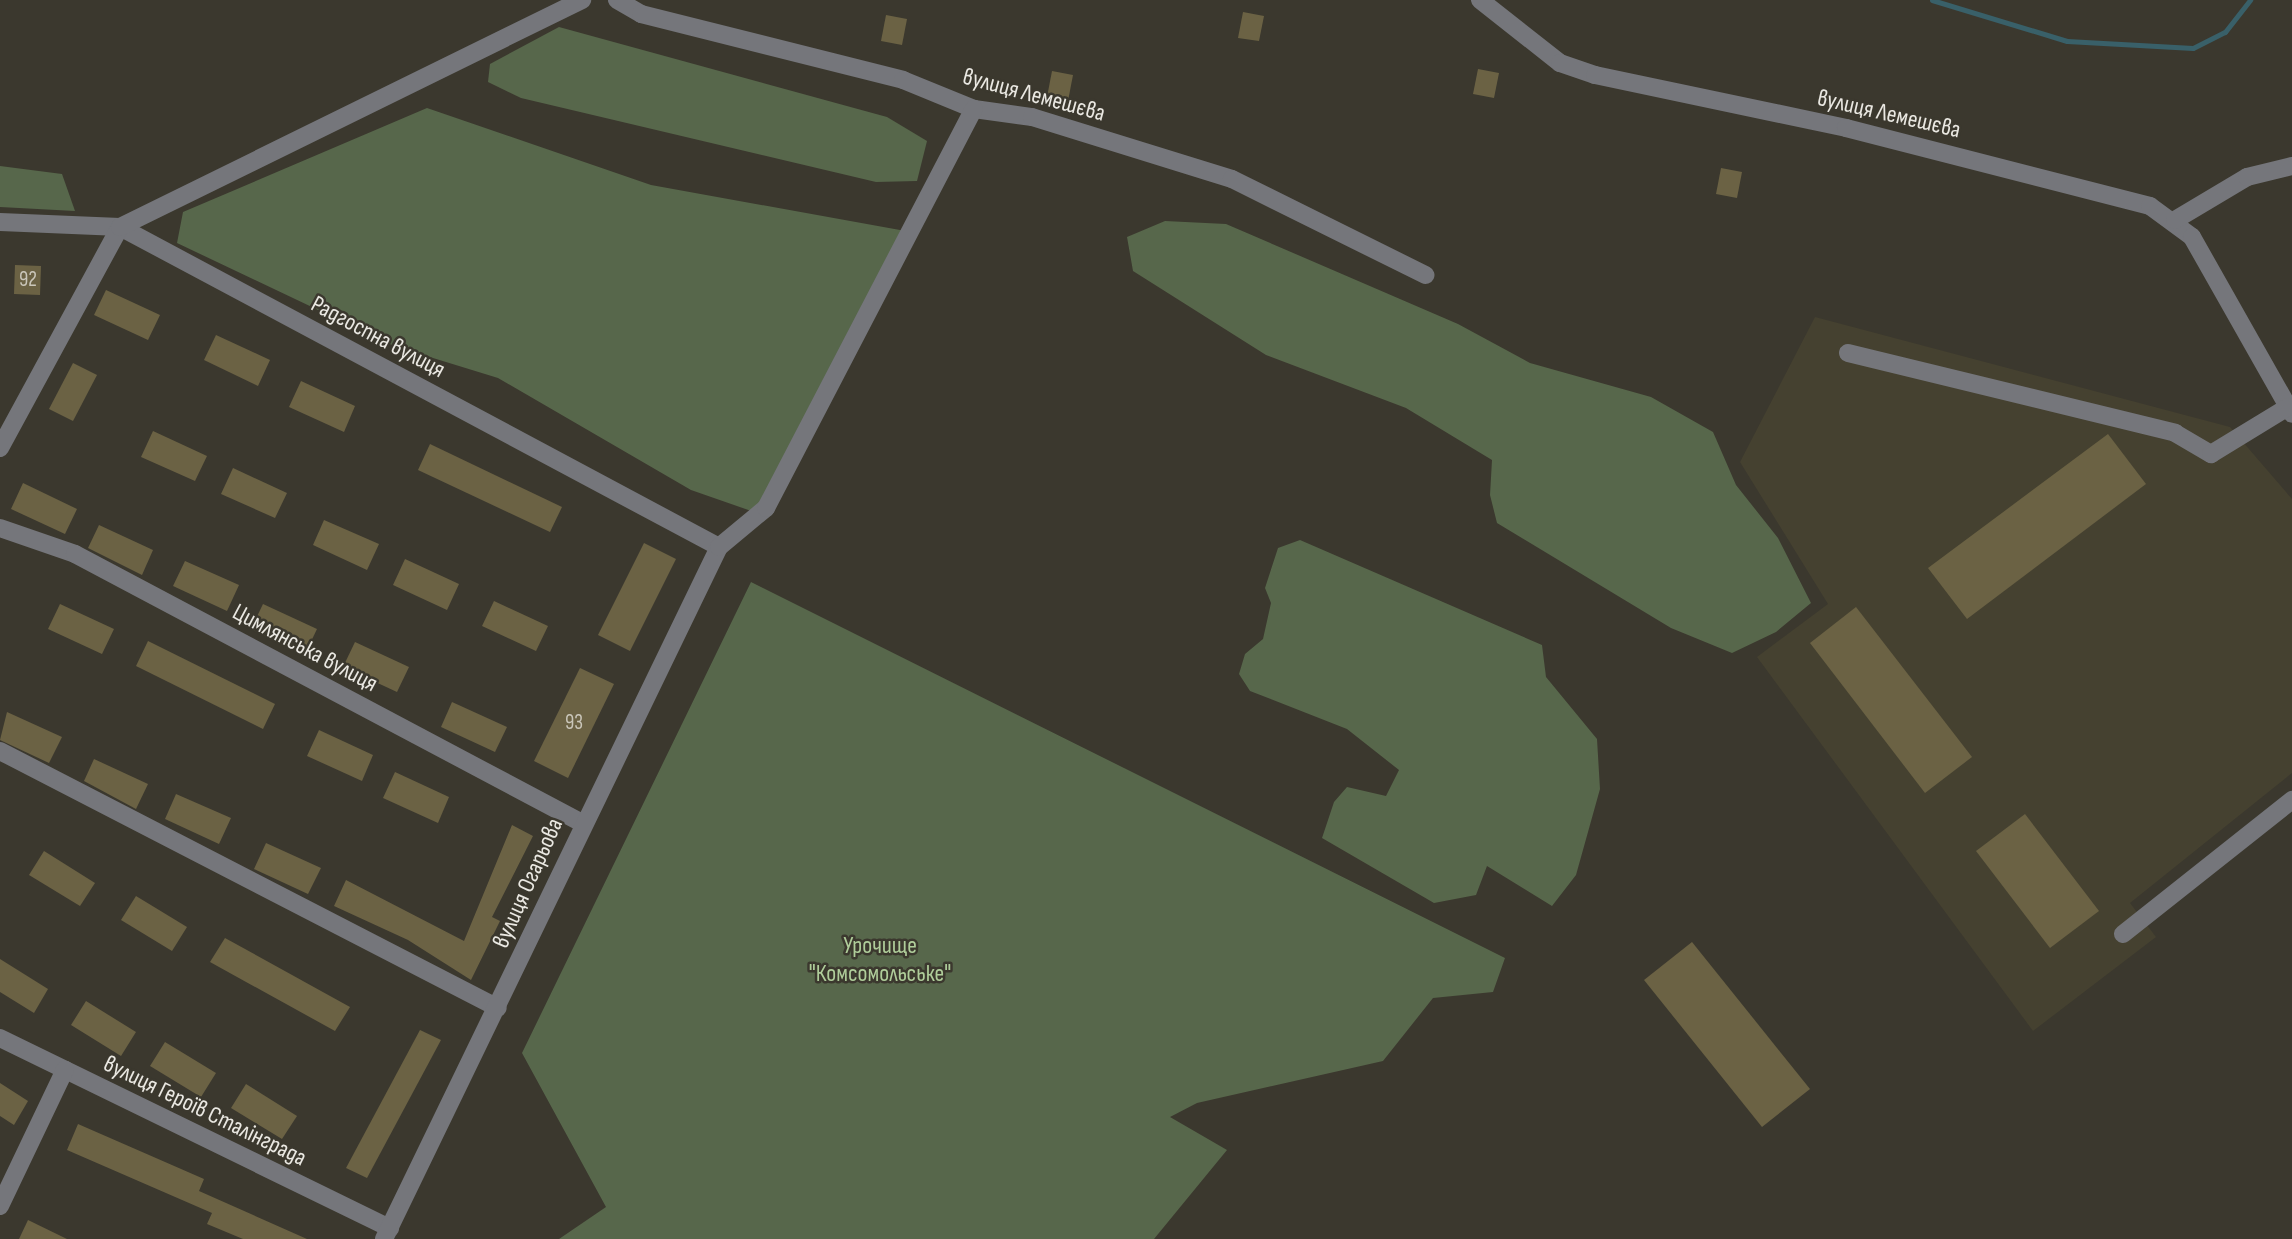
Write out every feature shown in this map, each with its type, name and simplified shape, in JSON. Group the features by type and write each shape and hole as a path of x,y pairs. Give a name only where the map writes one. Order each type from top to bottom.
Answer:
{"street":[{"path":"0,448 120,227 582,0"},
{"name":"вулиця Лемешєва","path":"617,0 641,14 903,80 974,109 1032,117 1232,179 1425,275"},
{"name":"вулиця Лемешєва","path":"1480,0 1560,63 1595,75 2115,194 2175,220"},
{"path":"719,547 766,508 974,109"},
{"path":"1848,353 2175,433 2211,454 2290,411 2192,237 2175,220 2246,177 2292,166"},
{"name":"Радгоспна вулиця","path":"0,222 120,227 719,547"},
{"name":"Цимлянська вулиця","path":"0,528 75,554 582,823"},
{"name":"вулиця Огарьова","path":"387,1233 498,1009 582,823 719,547"},
{"path":"0,751 498,1009"},
{"path":"2123,934 2292,800"},
{"name":"вулиця Героїв Сталінграда","path":"0,1038 387,1233"},
{"path":"0,1206 65,1070"}],"shaded area":[{"path":"1815,317 2230,427 2292,499 2292,773 2130,903 2156,937 2033,1031 1757,657 1828,604 1740,462"}],"green space":[{"path":"559,27 887,117 927,141 917,181 876,182 521,98 488,82 490,64"},
{"path":"427,108 651,185 911,232 757,513 691,490 498,378 394,346 177,243 183,212"},
{"path":"0,166 62,174 75,211 0,207"},
{"path":"1165,221 1226,224 1458,324 1530,363 1651,397 1713,432 1736,485 1778,538 1811,603 1776,632 1732,653 1671,628 1497,523 1490,495 1492,460 1406,408 1266,355 1133,271 1127,237"},
{"path":"1300,540 1542,645 1546,677 1597,739 1600,789 1576,875 1552,906 1487,866 1476,895 1434,903 1322,838 1334,802 1347,787 1386,796 1399,770 1347,729 1250,691 1239,674 1245,654 1263,639 1271,603 1265,588 1278,548"},
{"name":"Урочище \"Комсомольське\"","path":"751,582 1505,958 1493,992 1433,998 1383,1061 1197,1103 1170,1117 1227,1150 1154,1239 559,1239 606,1207 522,1053"}],"building":[{"path":"1243,12 1264,16 1259,41 1238,38"},
{"path":"886,15 907,19 902,45 881,41"},
{"path":"1478,69 1499,73 1494,98 1473,94"},
{"path":"1052,71 1073,75 1068,101 1047,97"},
{"path":"1721,168 1742,172 1737,198 1716,194"},
{"path":"15,265 41,266 40,295 14,294"},
{"path":"106,290 160,315 148,340 94,315"},
{"path":"216,335 270,360 258,386 204,360"},
{"path":"73,363 97,375 73,421 49,409"},
{"path":"301,381 355,406 344,432 289,407"},
{"path":"153,431 207,456 195,481 141,457"},
{"path":"2108,434 2146,484 1967,619 1928,568"},
{"path":"430,444 562,507 550,532 418,470"},
{"path":"233,468 287,493 275,518 221,494"},
{"path":"23,483 77,509 65,534 11,509"},
{"path":"324,520 379,544 367,570 313,545"},
{"path":"99,525 153,550 142,575 88,548"},
{"path":"644,543 676,559 630,651 598,635"},
{"path":"405,559 459,584 447,610 393,585"},
{"path":"185,561 239,585 227,611 173,586"},
{"path":"494,601 548,626 536,651 482,626"},
{"path":"60,604 114,629 102,654 48,629"},
{"path":"263,604 317,629 305,654 251,629"},
{"path":"1856,607 1972,757 1925,793 1810,643"},
{"path":"148,641 275,704 263,729 136,666"},
{"path":"355,642 409,667 397,692 343,667"},
{"path":"580,668 614,684 568,778 534,761"},
{"path":"452,702 507,727 495,752 441,727"},
{"path":"7,712 62,737 49,763 0,740"},
{"path":"319,730 373,755 362,781 307,756"},
{"path":"94,759 148,784 136,809 84,781"},
{"path":"395,772 449,797 438,823 383,798"},
{"path":"176,794 231,818 219,844 165,819"},
{"path":"2025,814 2099,911 2050,948 1976,851"},
{"path":"512,825 533,836 492,917 500,921 471,980 408,940 334,906 346,880 464,941"},
{"path":"266,843 321,868 308,894 254,869"},
{"path":"44,851 95,883 80,906 29,875"},
{"path":"136,896 187,927 172,951 121,920"},
{"path":"225,938 350,1007 335,1031 210,962"},
{"path":"1692,942 1810,1089 1762,1127 1644,980"},
{"path":"0,959 48,989 34,1013 0,992"},
{"path":"86,1001 136,1032 121,1056 71,1025"},
{"path":"420,1030 441,1040 367,1178 346,1168"},
{"path":"165,1042 216,1073 201,1097 150,1066"},
{"path":"0,1083 28,1101 14,1125 0,1116"},
{"path":"246,1084 297,1116 282,1139 231,1108"},
{"path":"78,1124 204,1179 199,1191 307,1239 243,1239 207,1224 212,1213 67,1150"},
{"path":"28,1220 67,1239 19,1239"}],"waterway":[{"path":"1932,0 2067,41 2193,48 2225,32 2250,0"}]}
